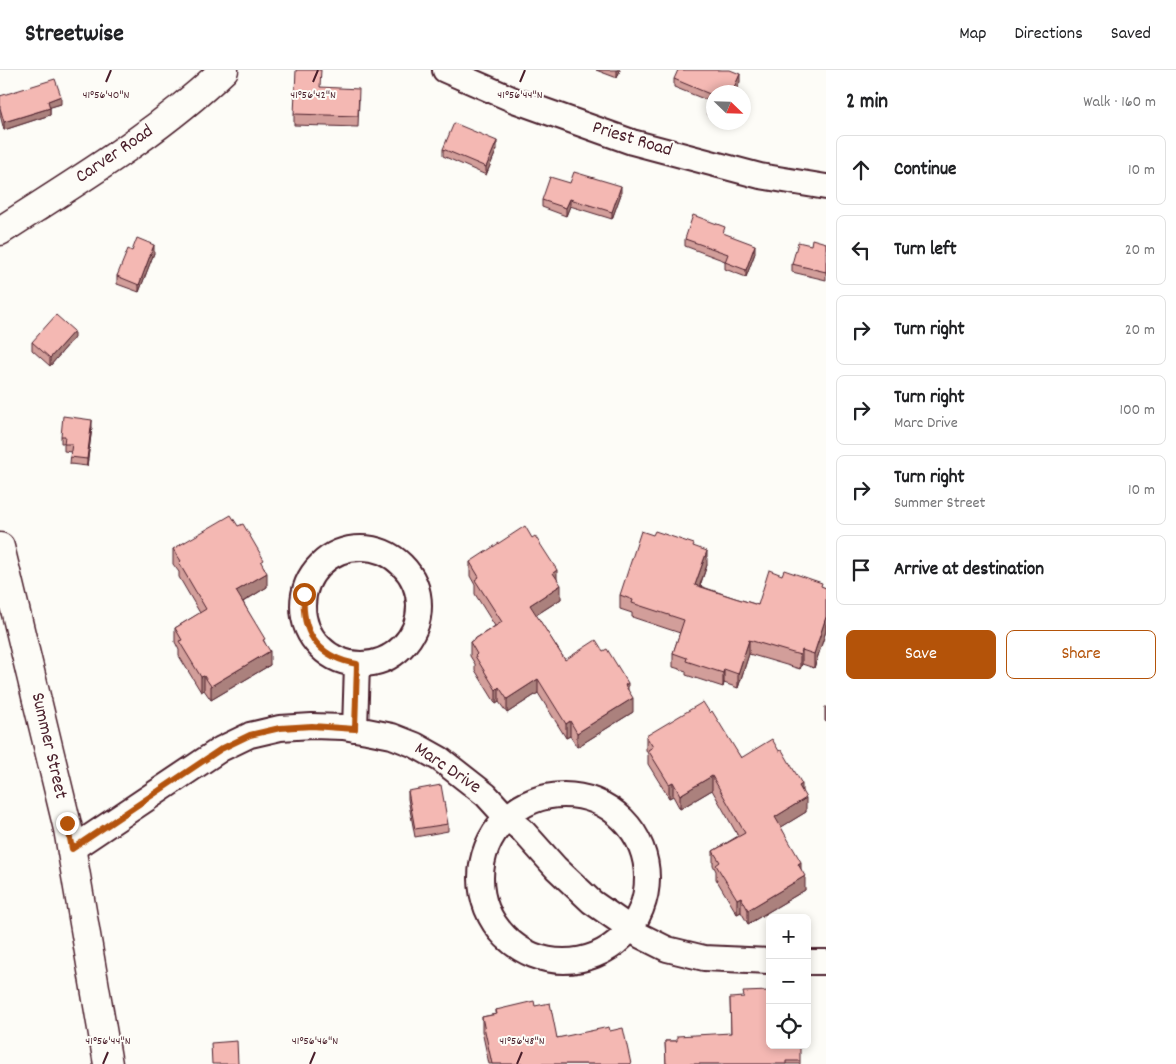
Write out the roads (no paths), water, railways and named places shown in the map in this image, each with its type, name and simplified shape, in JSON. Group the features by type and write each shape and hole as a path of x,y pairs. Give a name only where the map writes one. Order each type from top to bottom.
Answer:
{"main road":[{"name":"Carver Road","path":"0,231 139,140 182,108 224,70"},
{"name":"Summer Street","path":"0,547 72,849 108,1064"}],"street":[{"name":"Priest Road","path":"445,70 514,100 632,142 760,176 826,187"},
{"path":"354,548 368,548 382,551 402,564 415,584 419,607 414,630 400,649 380,661 357,664 343,662 330,656 315,641 305,622 304,594 309,580 317,568 328,558 354,548"},
{"path":"355,729 357,664"},
{"name":"Marc Drive","path":"72,849 221,749 250,735 280,728 312,726 355,729 392,736 415,745 440,759 486,795 507,818 522,830 556,868 592,902 641,936 667,949 704,958 766,962"},
{"path":"558,795 577,796 596,801 612,810 626,823 637,838 644,856 647,875 646,894 640,912 630,928 617,942 602,952 585,958 567,961 548,960 531,955 516,946 502,934 484,902 481,884 482,866 486,848 495,832 507,818 522,806 540,798 558,795"},
{"path":"811,962 826,962"}]}
